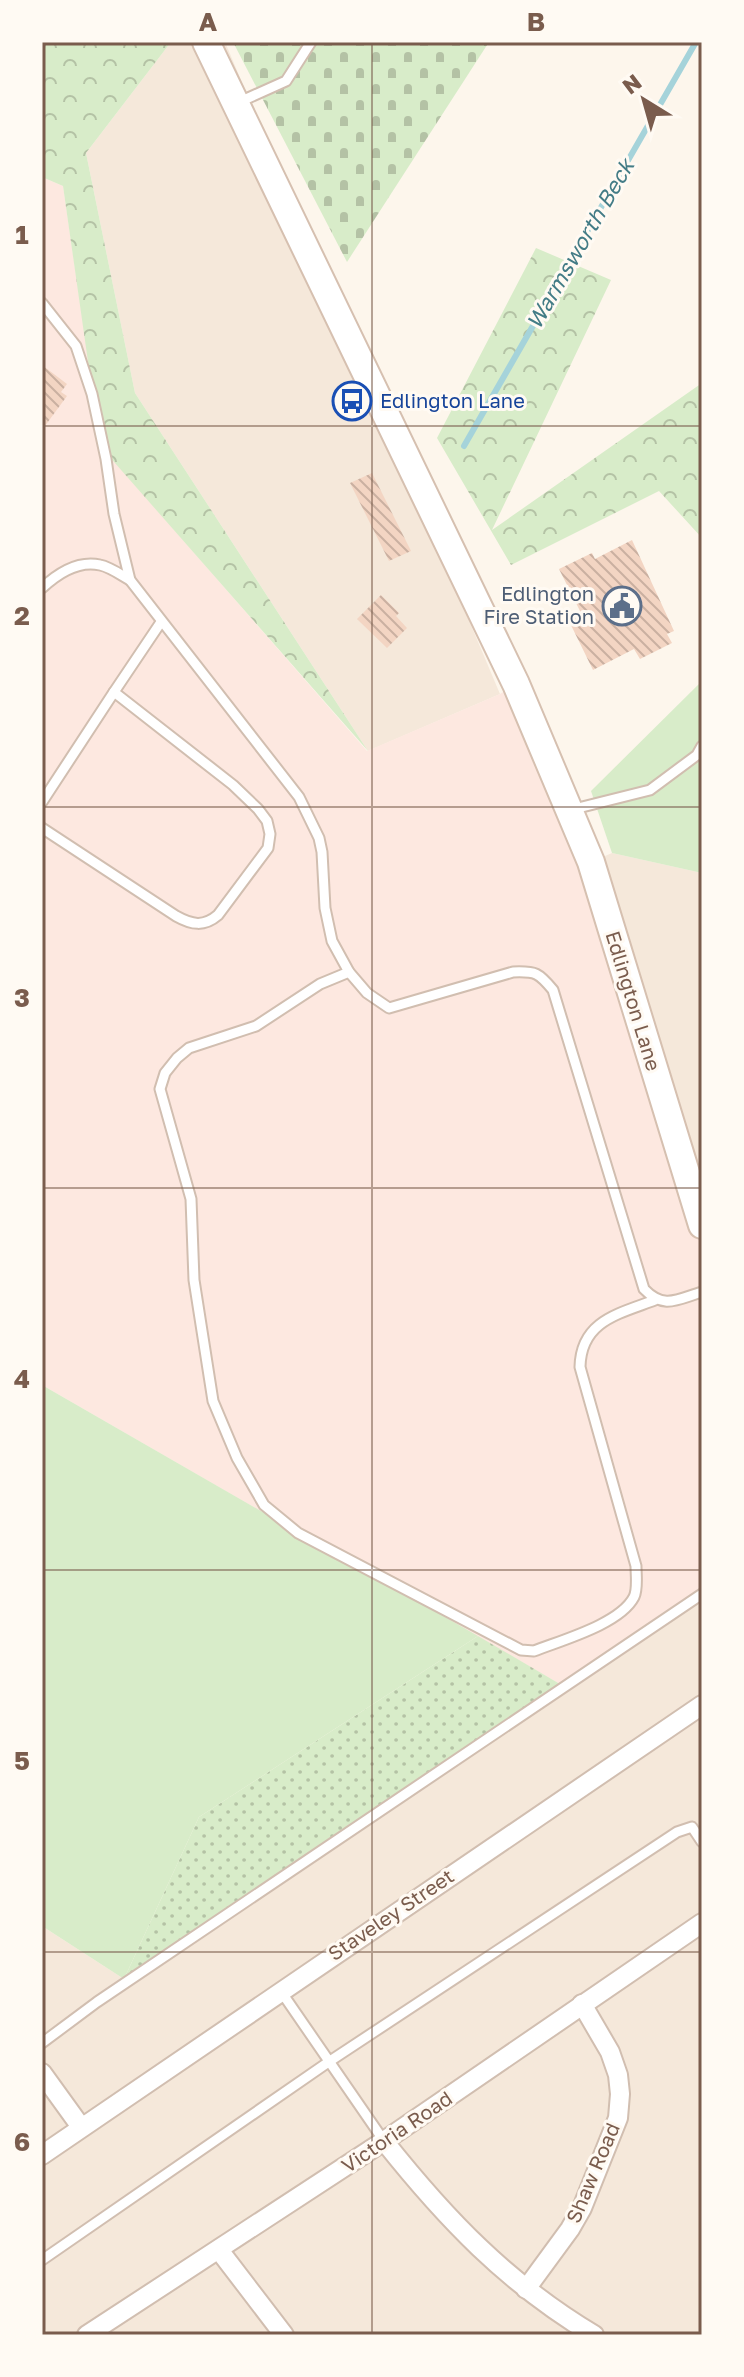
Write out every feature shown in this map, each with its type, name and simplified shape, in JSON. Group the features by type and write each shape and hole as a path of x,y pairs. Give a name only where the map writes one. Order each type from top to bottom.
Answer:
{"main road":[{"name":"Edlington Lane","path":"206,42 516,684 570,810 591,862 702,1225"}],"street":[{"name":"Staveley Street","path":"42,2155 702,1705"},
{"name":"Victoria Road","path":"87,2335 384,2141 702,1923"},
{"name":"Shaw Road","path":"526,2289 582,2208 618,2118 618,2075 610,2052 582,2004"},
{"path":"42,2073 81,2127"},
{"path":"384,2141 433,2202 484,2254 526,2289 594,2335"},
{"path":"219,2250 284,2335"}],"lane":[{"path":"237,103 286,81 311,42"},
{"path":"42,303 76,346 92,394 114,514 130,580 299,797 319,838 325,908 332,941 349,972 367,993 389,1008 513,972 529,971 540,975 553,990 644,1289 655,1300"},
{"path":"42,588 56,575 81,565 101,565 130,580"},
{"path":"42,802 161,622"},
{"path":"42,828 176,916 200,924 210,922 218,915 268,848 270,834 267,821 258,809 233,785 114,692"},
{"path":"570,810 650,790 697,755 702,746"},
{"path":"349,972 320,984 256,1026 189,1048 165,1073 160,1089 191,1199 194,1280 213,1401 237,1458 264,1505 298,1533 521,1650 534,1651 614,1618 636,1594 636,1566 580,1367 584,1342 595,1328 613,1316 655,1300 667,1302 702,1292"},
{"path":"42,2043 149,1967 702,1594"},
{"path":"42,2260 330,2061 685,1828 692,1827 702,1842"},
{"path":"280,1990 384,2141"}],"shaded area":[{"path":"171,42 225,42 500,694 368,751 135,393 86,153"},
{"path":"42,177 63,186 101,446 367,751 500,694 516,684 561,789 702,1225 702,1596 565,1687 42,1385"},
{"path":"612,853 702,873 702,1225 591,862"},
{"path":"702,1596 702,2335 49,2335 42,2324 42,1926 124,1979"}],"green space":[{"path":"46,42 171,42 86,153 135,393 368,751 100,446 63,186 42,177 42,46"},
{"path":"233,42 489,42 347,262"},
{"path":"536,248 611,280 492,530 702,383 702,538 659,491 511,565 437,438"},
{"path":"702,681 702,873 612,853 591,791"},
{"path":"42,1385 478,1636 199,1817 124,1979 42,1926"},
{"path":"478,1636 565,1687 124,1979 199,1817"}],"building":[{"path":"42,365 67,384 61,392 67,396 42,430"},
{"path":"372,473 411,551 389,561 350,483"},
{"name":"Edlington Fire Station","path":"632,540 674,631 667,634 672,643 640,659 634,649 593,670 568,619 581,613 559,569 592,553 595,559"},
{"path":"381,595 399,613 396,616 407,628 387,648 357,619"}],"waterway":[{"name":"Warmsworth Beck","path":"464,446 696,42"}],"place":[{"name":"Edlington Lane","path":"352,401"},
{"name":"Edlington Fire Station","path":"622,606"}]}
